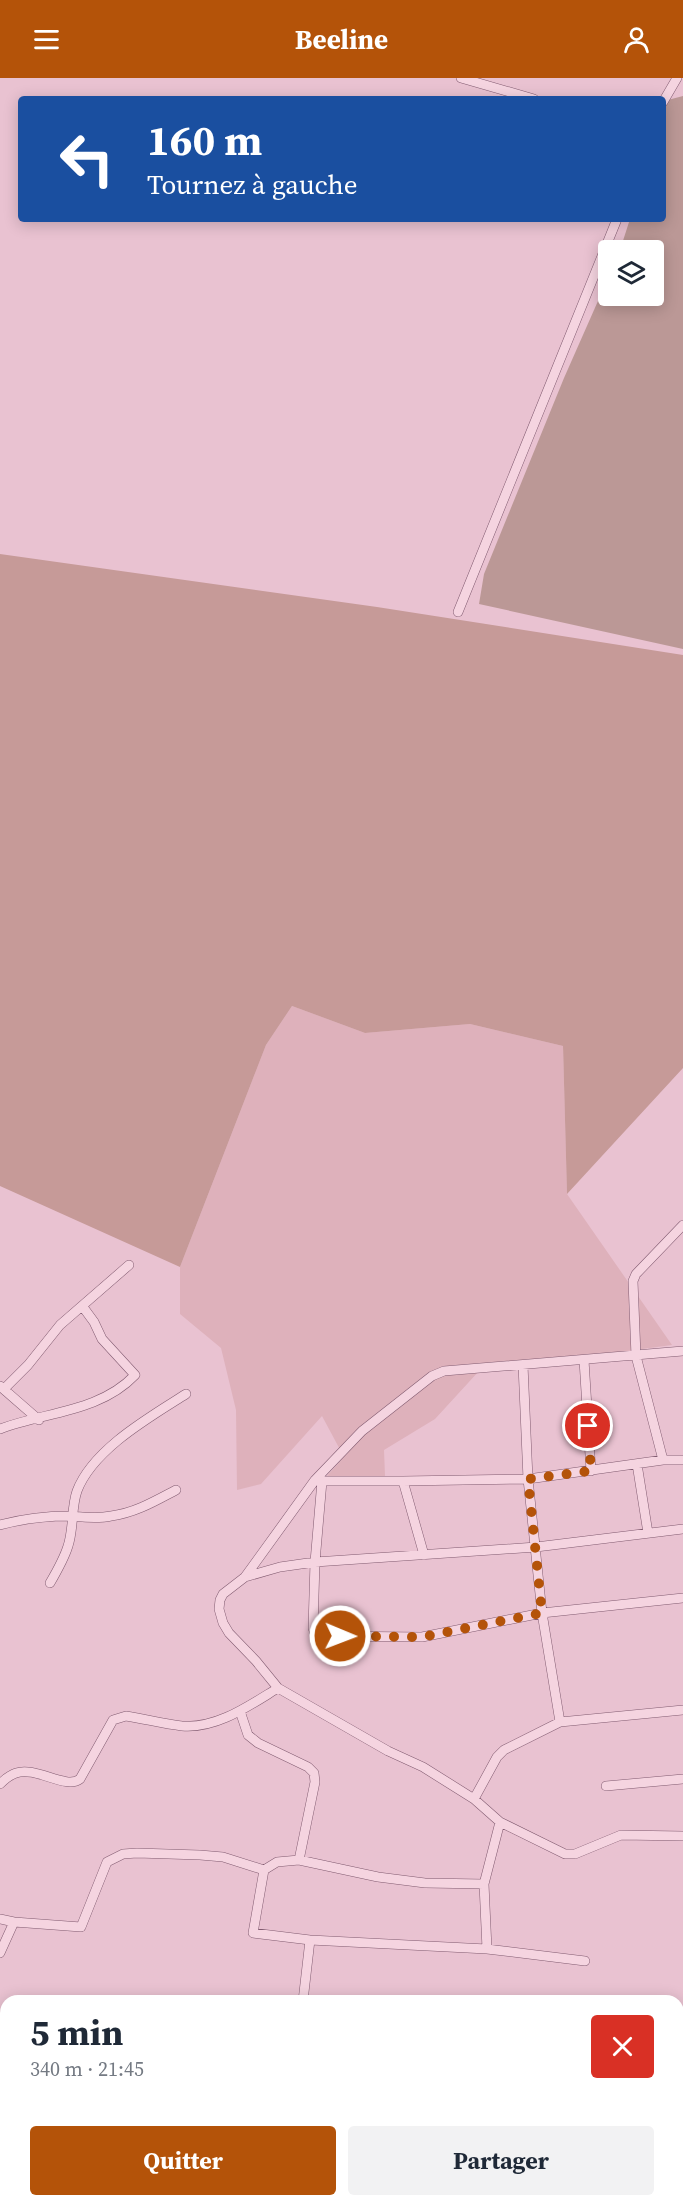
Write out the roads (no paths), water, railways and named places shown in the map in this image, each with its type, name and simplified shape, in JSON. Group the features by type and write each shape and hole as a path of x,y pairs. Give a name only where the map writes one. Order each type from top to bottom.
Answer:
{"street":[{"path":"461,78 524,96"},
{"path":"666,97 677,78"},
{"path":"458,612 616,222"},
{"path":"663,1460 636,1356 634,1278 683,1226"},
{"path":"39,1420 2,1387 28,1365 51,1335 129,1265"},
{"path":"0,1429 39,1420 103,1399 129,1382 135,1375 102,1339 94,1322 83,1307"},
{"path":"683,1351 444,1371 432,1376 362,1431 318,1481 245,1576 223,1594 219,1609 229,1633 278,1688 388,1751 423,1767 474,1799 500,1822 565,1854 575,1854 621,1835 683,1836"},
{"path":"584,1360 591,1471"},
{"path":"523,1365 528,1479 542,1613 561,1722"},
{"path":"50,1583 69,1545 78,1489 96,1462 112,1446 143,1422 186,1394"},
{"path":"318,1481 528,1479 663,1460 683,1460"},
{"path":"637,1464 648,1533"},
{"path":"318,1481 313,1628 315,1634 320,1636 422,1637 542,1613 683,1598"},
{"path":"403,1481 424,1555"},
{"path":"0,1525 19,1520 73,1516 94,1518 125,1514 138,1510 176,1490"},
{"path":"245,1576 280,1567 315,1562 536,1547 683,1529"},
{"path":"0,1784 16,1773 26,1772 51,1776 70,1784 76,1782 80,1779 113,1720 119,1717 126,1716 183,1726 196,1726 240,1711 278,1688"},
{"path":"474,1799 496,1757 504,1750 561,1722 683,1710"},
{"path":"240,1711 248,1735 258,1743 308,1767 314,1773 315,1782 299,1860"},
{"path":"606,1786 683,1779"},
{"path":"487,1949 484,1884 500,1822"},
{"path":"0,1919 81,1927 107,1862 123,1854 137,1852 223,1857 264,1870"},
{"path":"484,1884 425,1883 378,1877 299,1860 277,1862 264,1870 253,1933 310,1940 487,1949 585,1961"},
{"path":"0,1953 14,1922"},
{"path":"304,1995 310,1940"}]}
